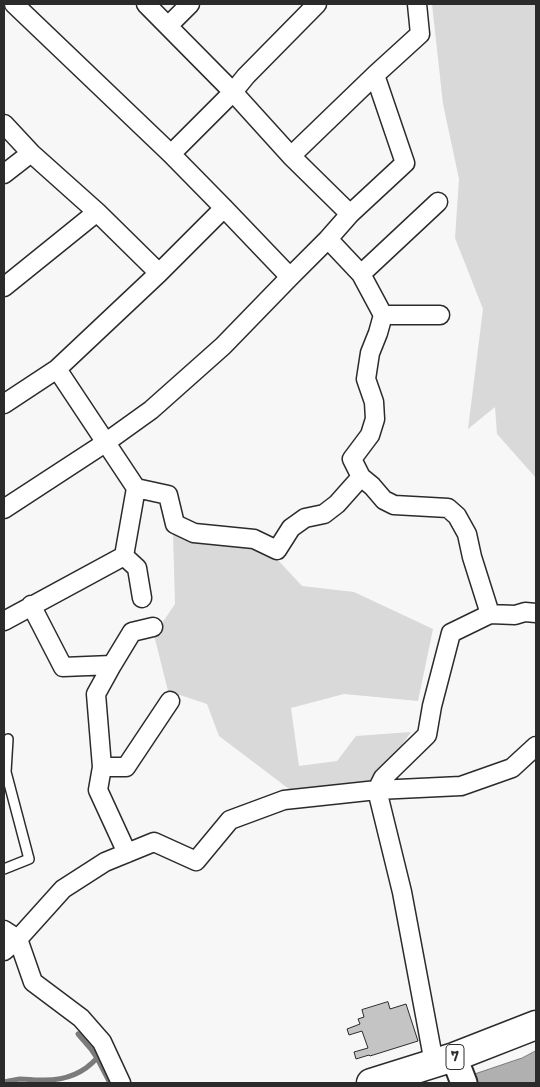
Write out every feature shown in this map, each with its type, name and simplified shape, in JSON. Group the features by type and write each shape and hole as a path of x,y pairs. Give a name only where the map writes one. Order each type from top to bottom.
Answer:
{"main road":[{"name":"7","path":"371,1083 452,1068 536,1025"}],"street":[{"path":"14,4 171,154 290,277"},
{"path":"146,4 233,92 291,156 350,214"},
{"path":"168,26 190,4"},
{"path":"171,154 317,4"},
{"path":"291,156 420,34 417,4"},
{"path":"4,509 151,410 223,346 328,240 350,214 405,163 375,75"},
{"path":"4,124 159,273"},
{"path":"4,174 31,152"},
{"path":"361,274 438,202"},
{"path":"4,404 57,369 159,273 224,208"},
{"path":"4,287 97,212"},
{"path":"328,240 361,274 383,315 370,353 366,379 374,402 375,418 370,435 352,459 361,477 384,500 394,506 448,508 457,516 467,534 472,557 490,614"},
{"path":"383,315 440,315"},
{"path":"57,369 136,488 168,496 175,524 194,533 254,538 277,550 291,528 305,518 324,514 338,504 361,477"},
{"path":"124,556 136,488"},
{"path":"124,556 137,568 142,598"},
{"path":"4,621 124,556"},
{"path":"31,605 63,667 112,665"},
{"path":"452,1068 402,892 377,790 384,778 427,735 432,706 452,633 490,614 515,615 525,612 536,613"},
{"path":"127,853 98,790 102,767 96,694 132,632 153,627"},
{"path":"102,767 126,767 170,701"},
{"path":"4,951 11,934 63,889 105,862 154,842 196,861 230,820 284,800 377,790 460,786 512,768 536,746"},
{"path":"11,934 33,982 81,1018 102,1042 121,1083"}],"lane":[{"path":"4,869 29,859 6,772 8,738"}],"shaded area":[{"path":"432,4 536,4 536,478 497,434 495,407 468,429 483,309 455,238 459,179 443,104"},
{"path":"173,533 247,546 277,559 302,586 354,592 433,629 418,701 344,694 291,708 299,766 337,761 356,736 411,732 373,786 289,789 219,736 207,704 168,691 154,635 175,604"},
{"path":"536,1051 536,1083 448,1083 522,1058"}],"building":[{"path":"388,1002 390,1009 406,1004 418,1041 356,1059 354,1052 368,1048 362,1031 349,1035 347,1029 360,1024 358,1019 364,1017 362,1010"}],"waterway":[{"path":"78,1034 97,1058 110,1083"},
{"path":"4,1082 20,1079 48,1080 64,1078 85,1069 97,1058"}]}
